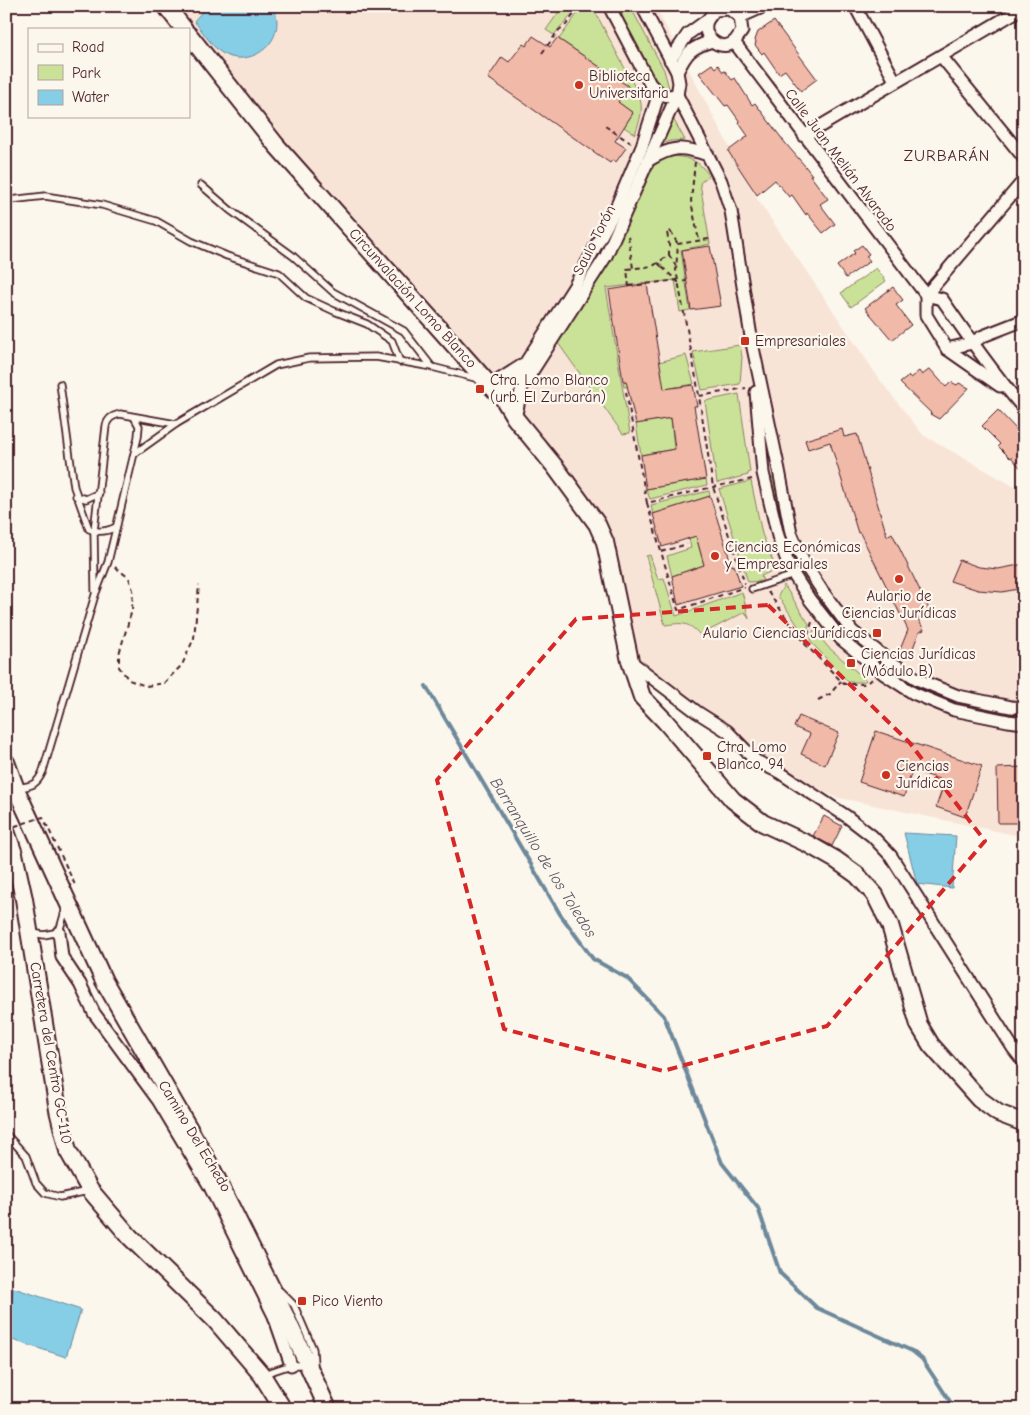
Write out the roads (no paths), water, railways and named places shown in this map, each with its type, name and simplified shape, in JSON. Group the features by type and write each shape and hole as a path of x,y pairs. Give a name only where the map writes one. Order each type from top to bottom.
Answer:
{"street":[{"path":"166,6 183,28"},
{"path":"609,6 650,84 668,97 677,95"},
{"path":"642,6 676,72 679,83 677,95 721,181 731,211 752,343 791,533 804,563 852,631 892,663 919,680 958,696 1024,708"},
{"path":"740,17 765,6"},
{"path":"855,6 895,81"},
{"path":"804,136 895,81 1024,8"},
{"path":"670,60 688,34 706,22 715,10 728,9 740,17 742,31 734,42 722,46 712,41 706,32 706,22"},
{"name":"Circunvalación Lomo Blanco","path":"190,36 276,145 503,398 515,418 556,468 597,524 605,542 630,661 642,697 733,800 763,823 808,844 857,874 875,895 890,924 919,1025 931,1045 979,1099 998,1112 1024,1123"},
{"path":"676,72 686,54 697,46 712,41"},
{"name":"Calle Juan Melián Alvarado","path":"734,42 926,296 926,315 946,349 1010,393"},
{"path":"941,56 1024,158"},
{"name":"Saulo Torón","path":"503,398 574,287 615,210 641,149 660,93"},
{"name":"Saulo Torón","path":"515,418 522,387 606,256 677,95"},
{"path":"648,160 664,151 674,149 689,148 708,155"},
{"path":"926,296 1024,180"},
{"name":"Calle Juan Melián Alvarado","path":"926,296 942,300 972,343 1024,409"},
{"path":"946,349 972,343 983,336 1024,320"},
{"path":"752,343 764,477 778,536 790,569 817,608 841,639 882,673 913,693 954,710 1024,723"},
{"path":"488,383 525,363"},
{"path":"630,661 697,712 727,731 756,761 779,772 846,816 872,836 891,856 1013,1048 1024,1062"},
{"path":"6,762 16,789 104,981 210,1165 268,1279 328,1409"},
{"name":"Carretera del Centro GC-110","path":"6,830 18,870 30,932 58,1110 68,1151 90,1190 130,1237 215,1320 262,1375 283,1409"},
{"name":"Camino Del Echedo","path":"59,932 62,957 80,984 94,1013 158,1100 210,1187 274,1316 291,1365"}],"lane":[{"path":"201,185 230,210 293,256 333,292 404,332 432,367"},
{"path":"10,200 45,196 102,205 156,221 191,241 227,256 279,273 306,298 367,324 392,341 400,362"},
{"path":"134,454 176,424 276,365 309,358 376,357 432,367 488,383"},
{"path":"60,384 76,496 89,529 94,531 116,527"},
{"path":"95,595 94,531 108,420 112,416 120,414 176,424"},
{"path":"16,789 36,783 44,771 95,595 108,562 139,430 134,418"},
{"path":"76,496 86,499 98,493"},
{"path":"754,588 794,575"},
{"path":"30,932 44,935 59,932 68,902"},
{"path":"6,1134 26,1156 36,1184 45,1192 60,1197 90,1190"},
{"path":"268,1279 294,1305 313,1349 316,1381"},
{"path":"262,1375 291,1365 308,1365"}],"water":[{"path":"207,6 273,6 277,21 276,32 272,41 257,54 238,58 228,56 219,51 209,41 194,21"},
{"path":"904,833 956,836 952,888 917,884"},
{"path":"14,1288 81,1310 66,1357 6,1338 6,1312"}],"waterway":[{"name":"Barranquillo de los Toledos","path":"426,686 560,914 593,959 627,978 664,1016 722,1163 758,1208 780,1273 817,1308 912,1351 922,1359 955,1409"}],"place":[{"name":"Biblioteca Universitaria","path":"579,85"},
{"name":"Empresariales","path":"745,341"},
{"name":"Ctra. Lomo Blanco (urb. El Zurbarán)","path":"480,389"},
{"name":"Ciencias Económicas y Empresariales","path":"715,556"},
{"name":"Aulario de Ciencias Jurídicas","path":"899,579"},
{"name":"Aulario Ciencias Jurídicas","path":"877,633"},
{"name":"Ciencias Jurídicas (Módulo B)","path":"851,663"},
{"name":"Ctra. Lomo Blanco, 94","path":"707,756"},
{"name":"Ciencias Jurídicas","path":"886,775"},
{"name":"Pico Viento","path":"302,1301"}],"district":[{"name":"ZURBARÁN","path":"947,155"}]}
